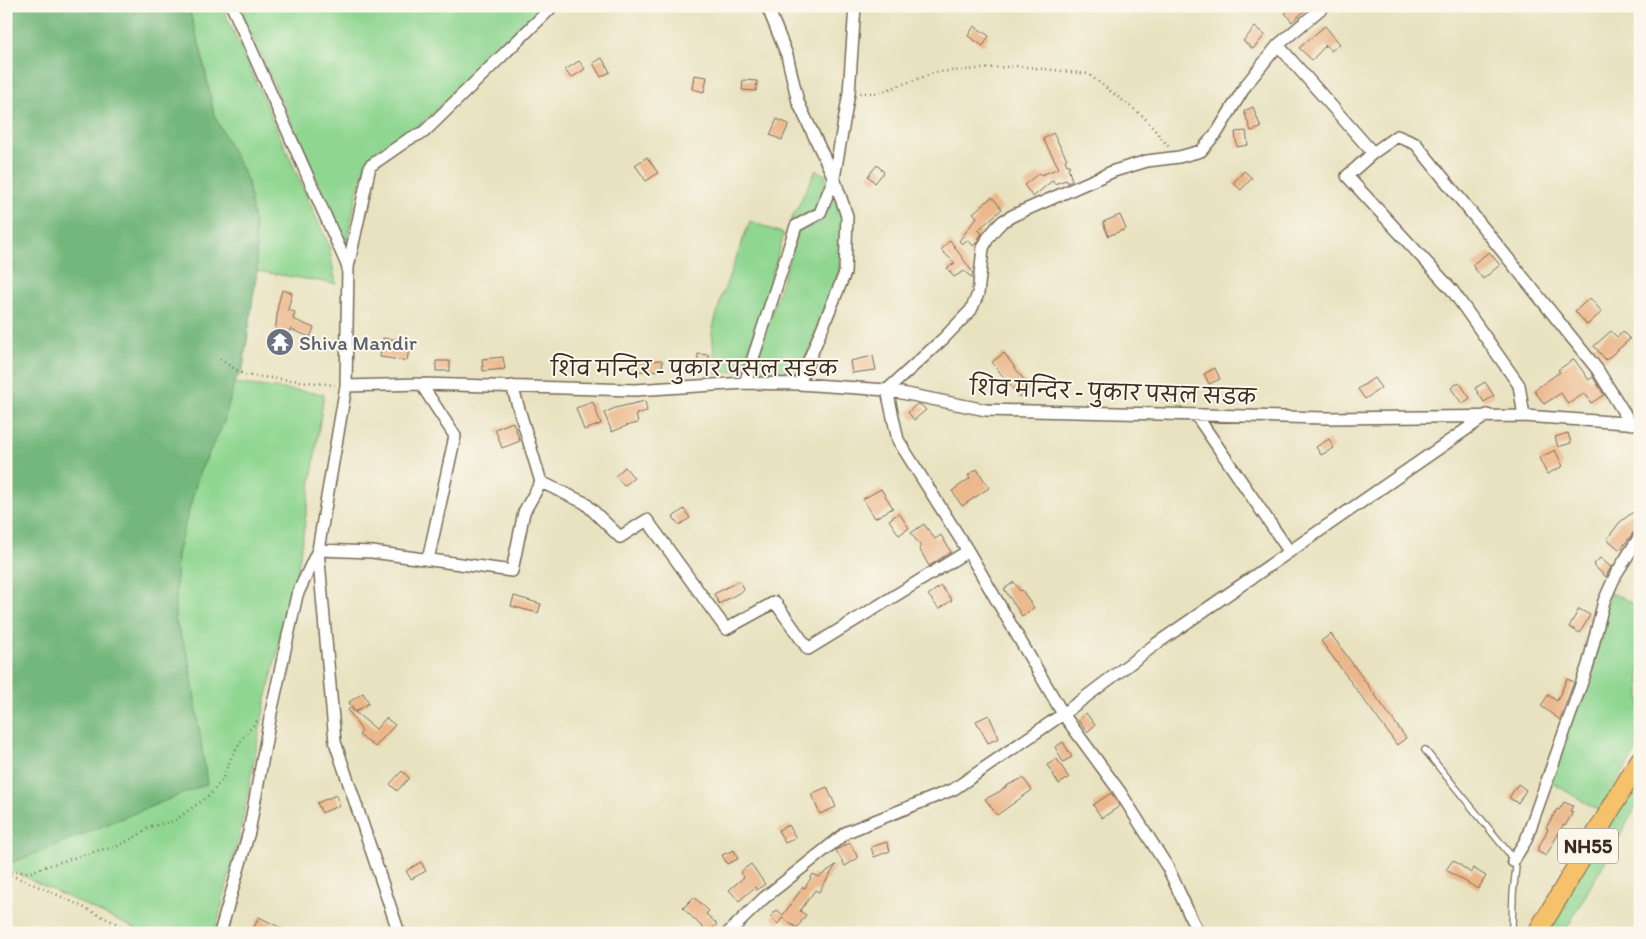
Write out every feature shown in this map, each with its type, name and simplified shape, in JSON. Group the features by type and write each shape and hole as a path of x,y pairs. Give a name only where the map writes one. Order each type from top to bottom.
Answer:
{"main road":[{"name":"NH55","path":"1537,933 1640,760"}],"street":[{"path":"232,6 348,267"},
{"path":"766,6 787,55 798,102 834,178 848,216 845,273 798,384"},
{"path":"745,383 796,226 820,213 834,178 849,93 855,6"},
{"path":"1198,933 1163,861 1120,792 1063,714 968,551 898,440 887,390 944,339 971,310 978,294 983,248 988,238 1002,221 1114,171 1147,161 1179,157 1201,151 1218,131 1246,85 1278,45 1324,6"},
{"path":"399,933 336,742 318,550 346,386 348,267 370,166 409,139 424,132 550,8"},
{"path":"1278,45 1373,153"},
{"path":"1524,416 1518,386 1452,290 1347,176 1373,153 1398,136 1416,144 1597,370 1636,424"},
{"name":"शिव मन्दिर - पुकार पसल सडक","path":"346,386 421,384 636,390 745,383 798,384 887,390 986,410 1326,418 1488,415 1636,424"},
{"path":"421,384 455,436 428,560"},
{"path":"318,550 372,552 512,571 524,512 541,482 512,386"},
{"path":"1196,415 1289,551"},
{"path":"728,933 764,898 847,832 954,789 1063,714 1156,644 1488,415"},
{"path":"541,482 585,503 620,537 647,520 726,629 775,602 808,649 968,551"},
{"path":"1513,861 1526,840 1588,665 1604,601 1616,574 1640,536"},
{"path":"220,933 249,832 271,713 297,595 318,550"}],"lane":[{"path":"1425,750 1508,852 1513,861 1516,867 1512,926 1517,933"}],"path":[{"path":"849,93 878,93 937,72 1018,66 1088,74 1143,116 1179,157"},
{"path":"220,359 244,375 346,386"},
{"path":"6,873 31,872 116,847 139,835 148,827 174,821 210,795 222,780 231,758 244,736 260,718 271,713"},
{"path":"6,873 54,893 136,933"}],"green space":[{"path":"6,6 188,6 201,51 214,115 248,182 255,229 257,271 243,369 234,383 224,422 199,473 177,554 175,620 189,659 207,784 6,865"},
{"path":"188,6 222,6 329,246 336,284 257,271 255,229 248,182 214,115 201,51"},
{"path":"239,6 540,6 541,10 417,128 366,163 358,189 346,245"},
{"path":"816,170 827,176 817,209 790,222"},
{"path":"833,194 842,216 839,270 799,374 752,373 798,232 822,221"},
{"path":"750,221 784,234 744,370 716,374 712,332 721,298"},
{"path":"234,383 324,394 298,569 265,703 241,828 215,933 144,933 6,868 6,865 207,783 189,659 175,620 177,554 199,473 224,422"},
{"path":"1610,593 1640,608 1640,745 1599,811 1541,776 1585,695"},
{"path":"1640,773 1640,800 1564,933 1544,933"}],"building":[{"path":"1293,6 1310,6 1292,22 1285,13"},
{"path":"974,26 989,36 983,46 968,36"},
{"path":"1325,26 1340,44 1331,51 1326,45 1312,60 1299,48"},
{"path":"1255,27 1265,35 1253,49 1243,41"},
{"path":"602,58 610,72 601,77 593,63"},
{"path":"579,61 585,69 571,78 565,70"},
{"path":"694,75 707,77 704,92 692,89"},
{"path":"743,80 757,81 756,91 742,90"},
{"path":"1253,107 1261,128 1251,131 1244,111"},
{"path":"777,119 789,124 782,140 770,135"},
{"path":"1246,131 1248,145 1237,147 1235,132"},
{"path":"1053,133 1067,159 1065,160 1067,165 1070,166 1068,168 1072,180 1068,183 1066,180 1054,184 1053,180 1033,197 1024,185 1039,173 1041,175 1059,168 1043,139"},
{"path":"647,157 658,173 646,181 635,165"},
{"path":"877,165 884,172 875,183 868,176"},
{"path":"1244,171 1252,178 1241,190 1233,183"},
{"path":"992,197 1002,209 978,230 982,233 974,246 967,240 962,244 959,241 977,217 973,213"},
{"path":"1120,215 1126,229 1108,236 1103,222"},
{"path":"950,240 973,273 971,277 964,271 954,277 947,268 955,263 941,250"},
{"path":"1489,252 1500,265 1483,279 1472,265"},
{"path":"282,290 292,293 288,310 295,312 293,319 314,328 310,337 290,329 284,347 274,345 277,336 275,335 278,305"},
{"path":"1590,298 1602,312 1587,325 1575,311"},
{"path":"1611,331 1617,337 1623,332 1630,339 1606,360 1594,346"},
{"path":"383,338 410,342 407,361 380,357"},
{"path":"1004,353 1030,388 1019,397 992,362"},
{"path":"698,354 709,355 708,367 697,366"},
{"path":"873,356 876,370 852,373 850,361"},
{"path":"503,357 505,369 483,371 482,359"},
{"path":"1574,359 1589,380 1593,377 1604,395 1591,403 1585,393 1568,404 1561,393 1544,404 1534,390 1560,372 1558,370"},
{"path":"662,360 663,370 630,372 630,362"},
{"path":"436,361 450,361 450,371 436,371"},
{"path":"1215,368 1220,379 1209,384 1204,374"},
{"path":"1374,378 1381,388 1365,399 1358,389"},
{"path":"1459,382 1470,398 1462,404 1451,388"},
{"path":"1485,382 1494,396 1484,402 1475,388"},
{"path":"645,401 647,411 636,414 638,423 612,432 604,413 615,408"},
{"path":"593,402 601,424 584,430 576,408"},
{"path":"917,404 926,410 914,420 908,412"},
{"path":"513,422 520,441 502,448 495,429"},
{"path":"1568,433 1571,443 1558,447 1555,437"},
{"path":"1329,439 1334,448 1321,455 1316,447"},
{"path":"1555,450 1563,466 1547,474 1539,458"},
{"path":"625,467 634,478 624,486 615,476"},
{"path":"977,469 989,488 962,506 952,491 970,478 968,475"},
{"path":"881,489 893,508 875,518 863,499"},
{"path":"684,509 690,518 679,525 673,517"},
{"path":"1633,512 1640,521 1640,529 1634,532 1620,550 1607,539 1620,522"},
{"path":"899,513 909,528 899,535 889,520"},
{"path":"924,524 935,539 941,535 951,552 929,566 919,548 921,547 911,533"},
{"path":"1600,558 1611,567 1606,577 1593,565"},
{"path":"739,581 744,590 719,604 714,594"},
{"path":"1014,582 1034,608 1022,616 1004,589"},
{"path":"941,586 952,600 939,609 928,595"},
{"path":"514,596 541,604 538,613 511,606"},
{"path":"1579,609 1590,615 1580,633 1569,627"},
{"path":"1331,634 1406,738 1397,745 1321,641"},
{"path":"1567,679 1574,682 1560,720 1541,706 1548,695 1557,701"},
{"path":"363,693 369,703 355,712 349,702"},
{"path":"350,708 376,729 386,718 395,725 375,747 359,735 362,731 348,710"},
{"path":"1086,713 1095,725 1087,732 1078,720"},
{"path":"989,715 999,738 988,743 976,721"},
{"path":"1063,742 1072,757 1063,762 1055,747"},
{"path":"1057,759 1069,778 1059,784 1047,765"},
{"path":"402,771 409,778 397,791 390,784"},
{"path":"1023,778 1032,790 997,815 985,799"},
{"path":"1518,784 1526,790 1518,803 1509,798"},
{"path":"827,787 836,807 820,814 811,794"},
{"path":"1111,793 1120,806 1102,818 1093,805"},
{"path":"336,795 340,805 322,813 317,803"},
{"path":"1564,802 1573,806 1570,811 1573,812 1565,826 1563,825 1546,856 1537,851 1548,829 1546,828 1557,809 1559,810"},
{"path":"789,825 796,838 785,843 778,830"},
{"path":"887,842 890,851 874,857 871,847"},
{"path":"850,843 858,858 845,866 836,850"},
{"path":"734,850 738,859 727,864 722,855"},
{"path":"1453,860 1471,873 1473,868 1486,876 1478,889 1446,870"},
{"path":"421,862 426,871 411,879 406,871"},
{"path":"751,864 765,884 757,890 755,887 739,901 729,890 744,877 740,872"},
{"path":"836,865 819,892 815,890 800,911 806,915 797,928 782,918 778,924 770,917 777,910 783,915 803,887 805,888 813,874 819,877"},
{"path":"694,897 709,911 706,914 717,924 708,933 683,908"},
{"path":"259,917 291,933 251,933"}],"place":[{"name":"Shiva Mandir","path":"280,342"}]}
